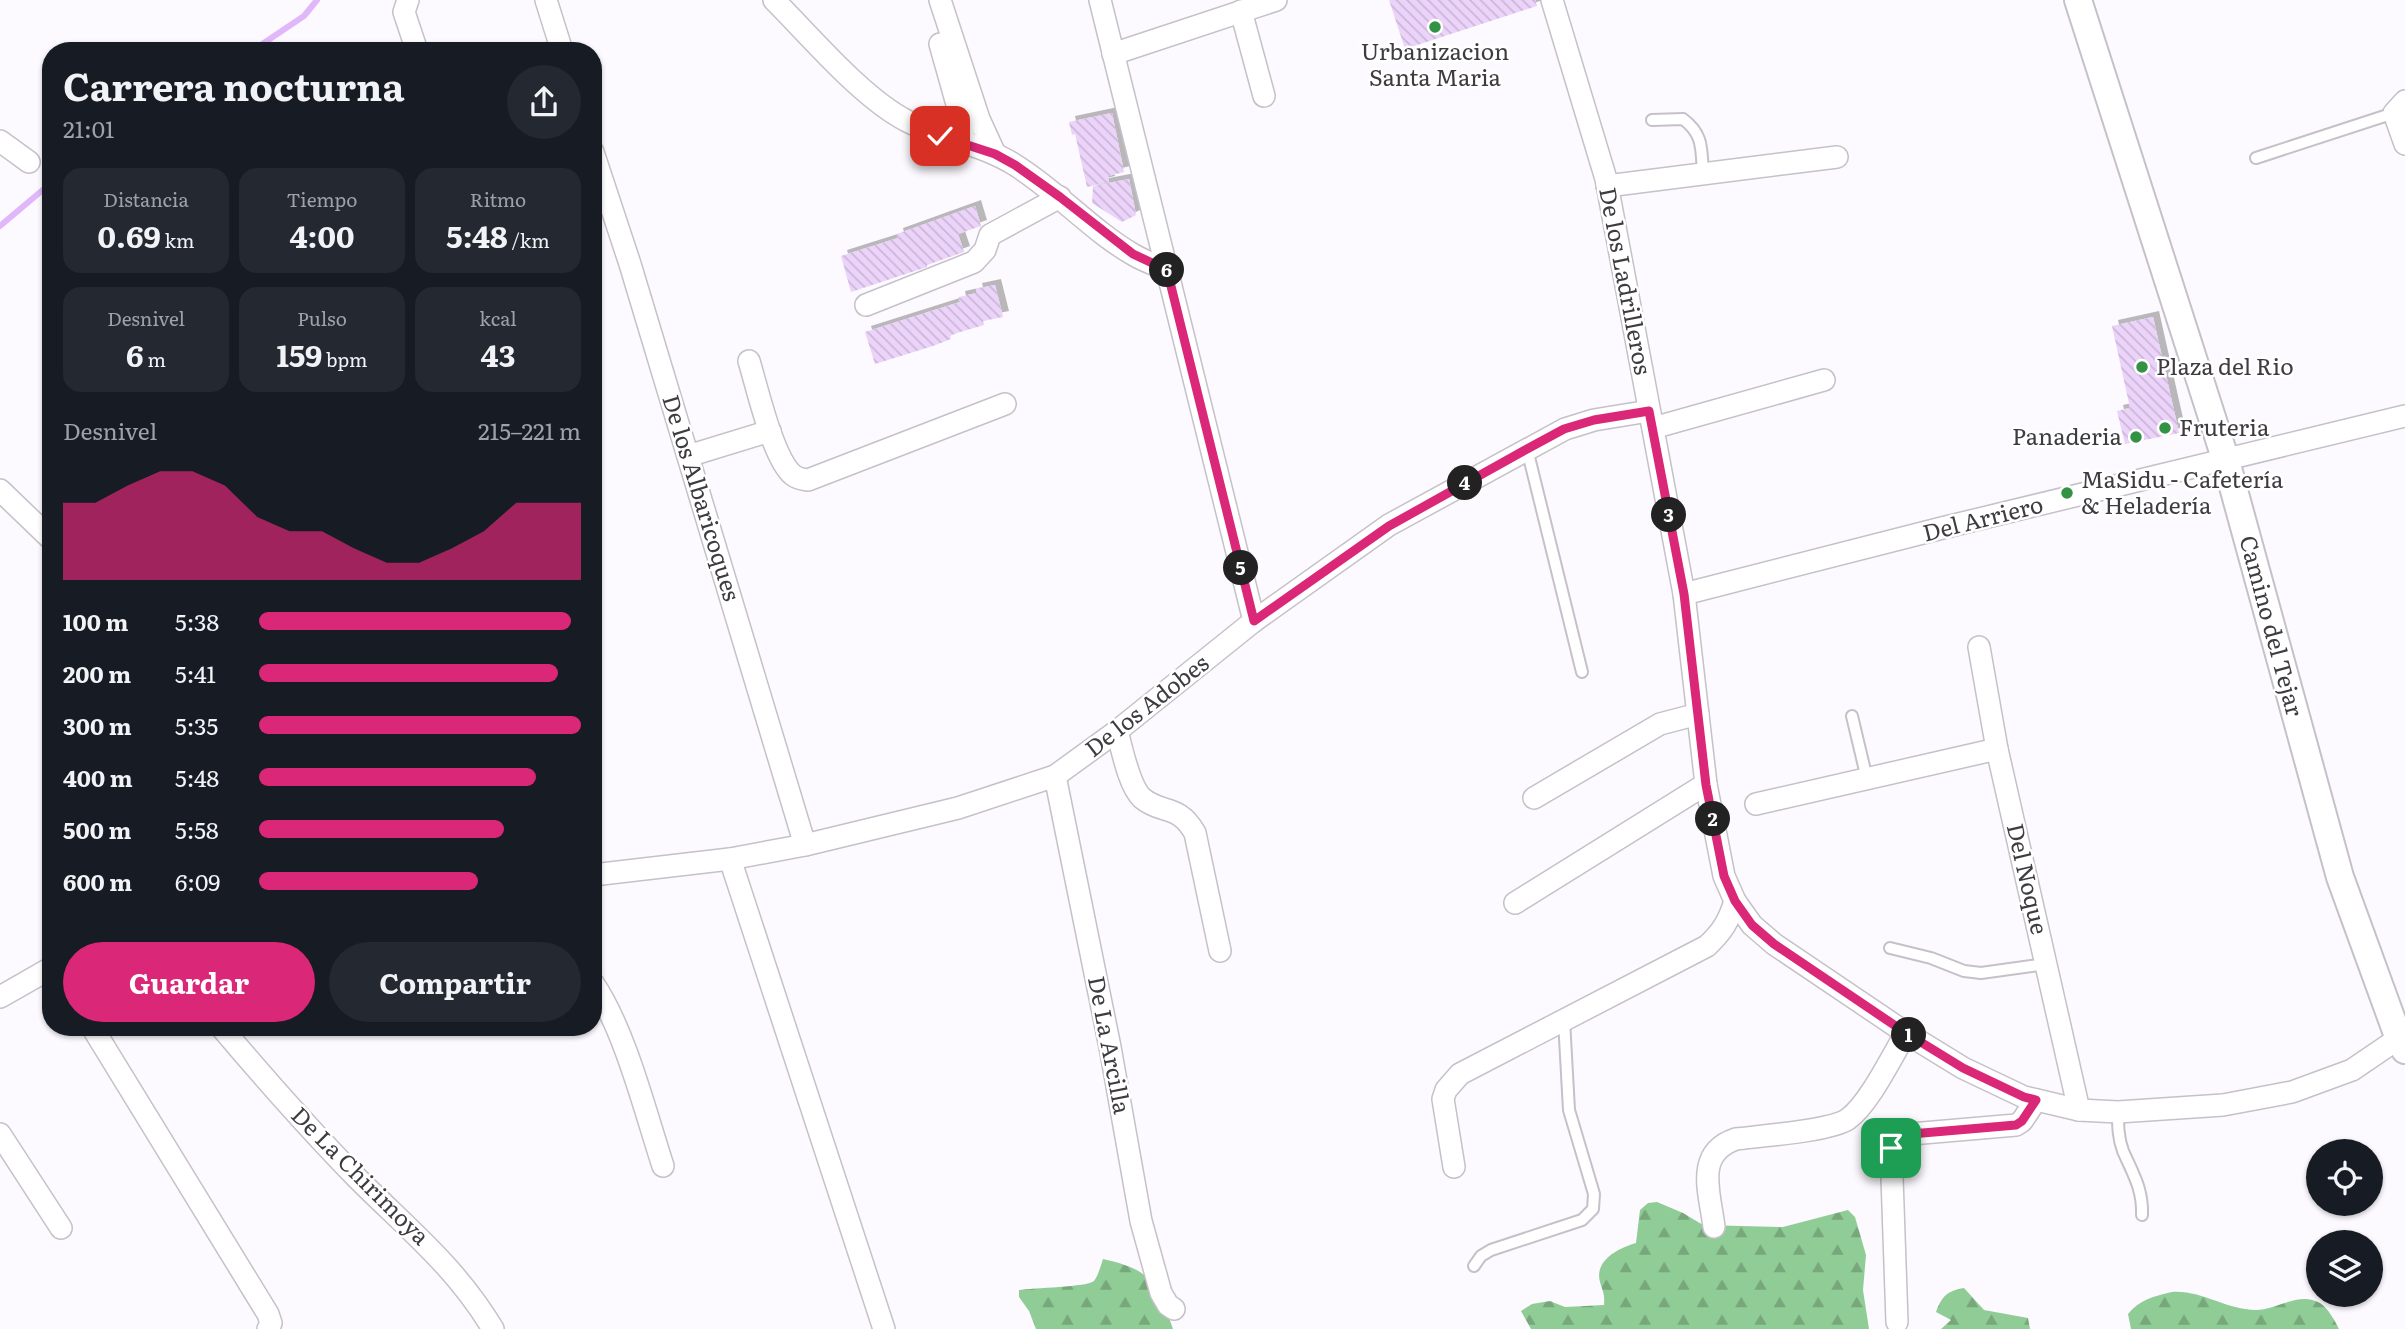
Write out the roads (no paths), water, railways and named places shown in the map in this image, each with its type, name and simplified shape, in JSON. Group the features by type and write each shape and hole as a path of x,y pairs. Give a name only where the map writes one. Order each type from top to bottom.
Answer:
{"street":[{"path":"408,0 404,12 414,42"},
{"path":"546,0 559,42"},
{"path":"774,0 877,101 906,121 995,154 1015,165 1133,254 1167,270"},
{"path":"927,0 957,102 965,144"},
{"path":"940,0 979,118 995,154"},
{"path":"1100,0 1254,621"},
{"path":"1113,54 1276,0"},
{"name":"De los Ladrilleros","path":"1552,0 1607,186 1684,594 1706,785 1724,876 1735,901 1752,925 1774,944 1963,1068 2024,1097 2079,1110 2118,1112 2223,1105 2291,1092 2352,1070 2403,1041"},
{"name":"Camino del Tejar","path":"2078,0 2226,461 2340,877 2403,1041"},
{"path":"1241,11 1264,96"},
{"path":"2400,107 2405,144"},
{"path":"0,141 29,162"},
{"path":"1607,186 1838,156"},
{"name":"De los Albaricoques","path":"602,179 805,845"},
{"path":"866,305 974,262 985,250 990,235 1060,197"},
{"path":"749,361 770,431 790,474 799,479 808,480 1005,404"},
{"name":"De los Adobes","path":"602,874 730,859 805,845 958,808 1055,776 1254,621 1389,526 1564,429 1594,420 1651,420 1824,380"},
{"name":"Del Arriero","path":"1684,594 1946,527 2405,416"},
{"path":"688,456 770,431"},
{"path":"0,490 42,530"},
{"name":"Del Noque","path":"1979,647 1997,749 2079,1110"},
{"path":"1534,798 1660,724 1698,714"},
{"path":"1116,731 1140,796 1149,803 1180,813 1195,833 1220,951"},
{"path":"1756,804 1997,749"},
{"name":"De La Arcilla","path":"1055,776 1110,1047 1141,1221 1161,1293 1168,1305 1174,1309"},
{"path":"1516,904 1706,785"},
{"path":"730,859 884,1329"},
{"path":"1454,1167 1443,1099 1451,1082 1460,1074 1707,946 1729,920 1735,901"},
{"path":"0,998 42,973"},
{"path":"602,997 626,1056 663,1166"},
{"path":"1714,1227 1707,1167 1712,1154 1723,1143 1736,1139 1832,1127 1849,1119 1864,1102 1906,1033"},
{"path":"98,1036 268,1314 271,1323 268,1329"},
{"name":"De La Chirimoya","path":"229,1036 278,1094 358,1179 432,1249 461,1283 493,1329"},
{"path":"1898,1322 1891,1148 1899,1138 1911,1134 2016,1125 2022,1121 2036,1100"},
{"path":"0,1134 61,1228"}],"lane":[{"path":"2256,158 2400,107"},
{"path":"1652,120 1683,119 1695,128 1700,137 1703,173"},
{"path":"1527,449 1582,672"},
{"path":"1852,716 1867,779"},
{"path":"1890,948 1931,958 1964,971 1981,973 2046,964"},
{"path":"1474,1266 1481,1256 1491,1250 1582,1220 1593,1209 1594,1194 1569,1110 1564,1020"},
{"path":"2118,1112 2122,1149 2141,1190 2142,1215"}],"waterway":[{"path":"265,42 304,16 317,0"},
{"path":"0,226 42,191"}],"place":[{"name":"Urbanizacion Santa Maria","path":"1435,27"},
{"name":"Plaza del Rio","path":"2142,367"},
{"name":"Fruteria","path":"2165,428"},
{"name":"Panaderia","path":"2136,437"},
{"name":"MaSidu - Cafetería & Heladería","path":"2067,493"}]}
